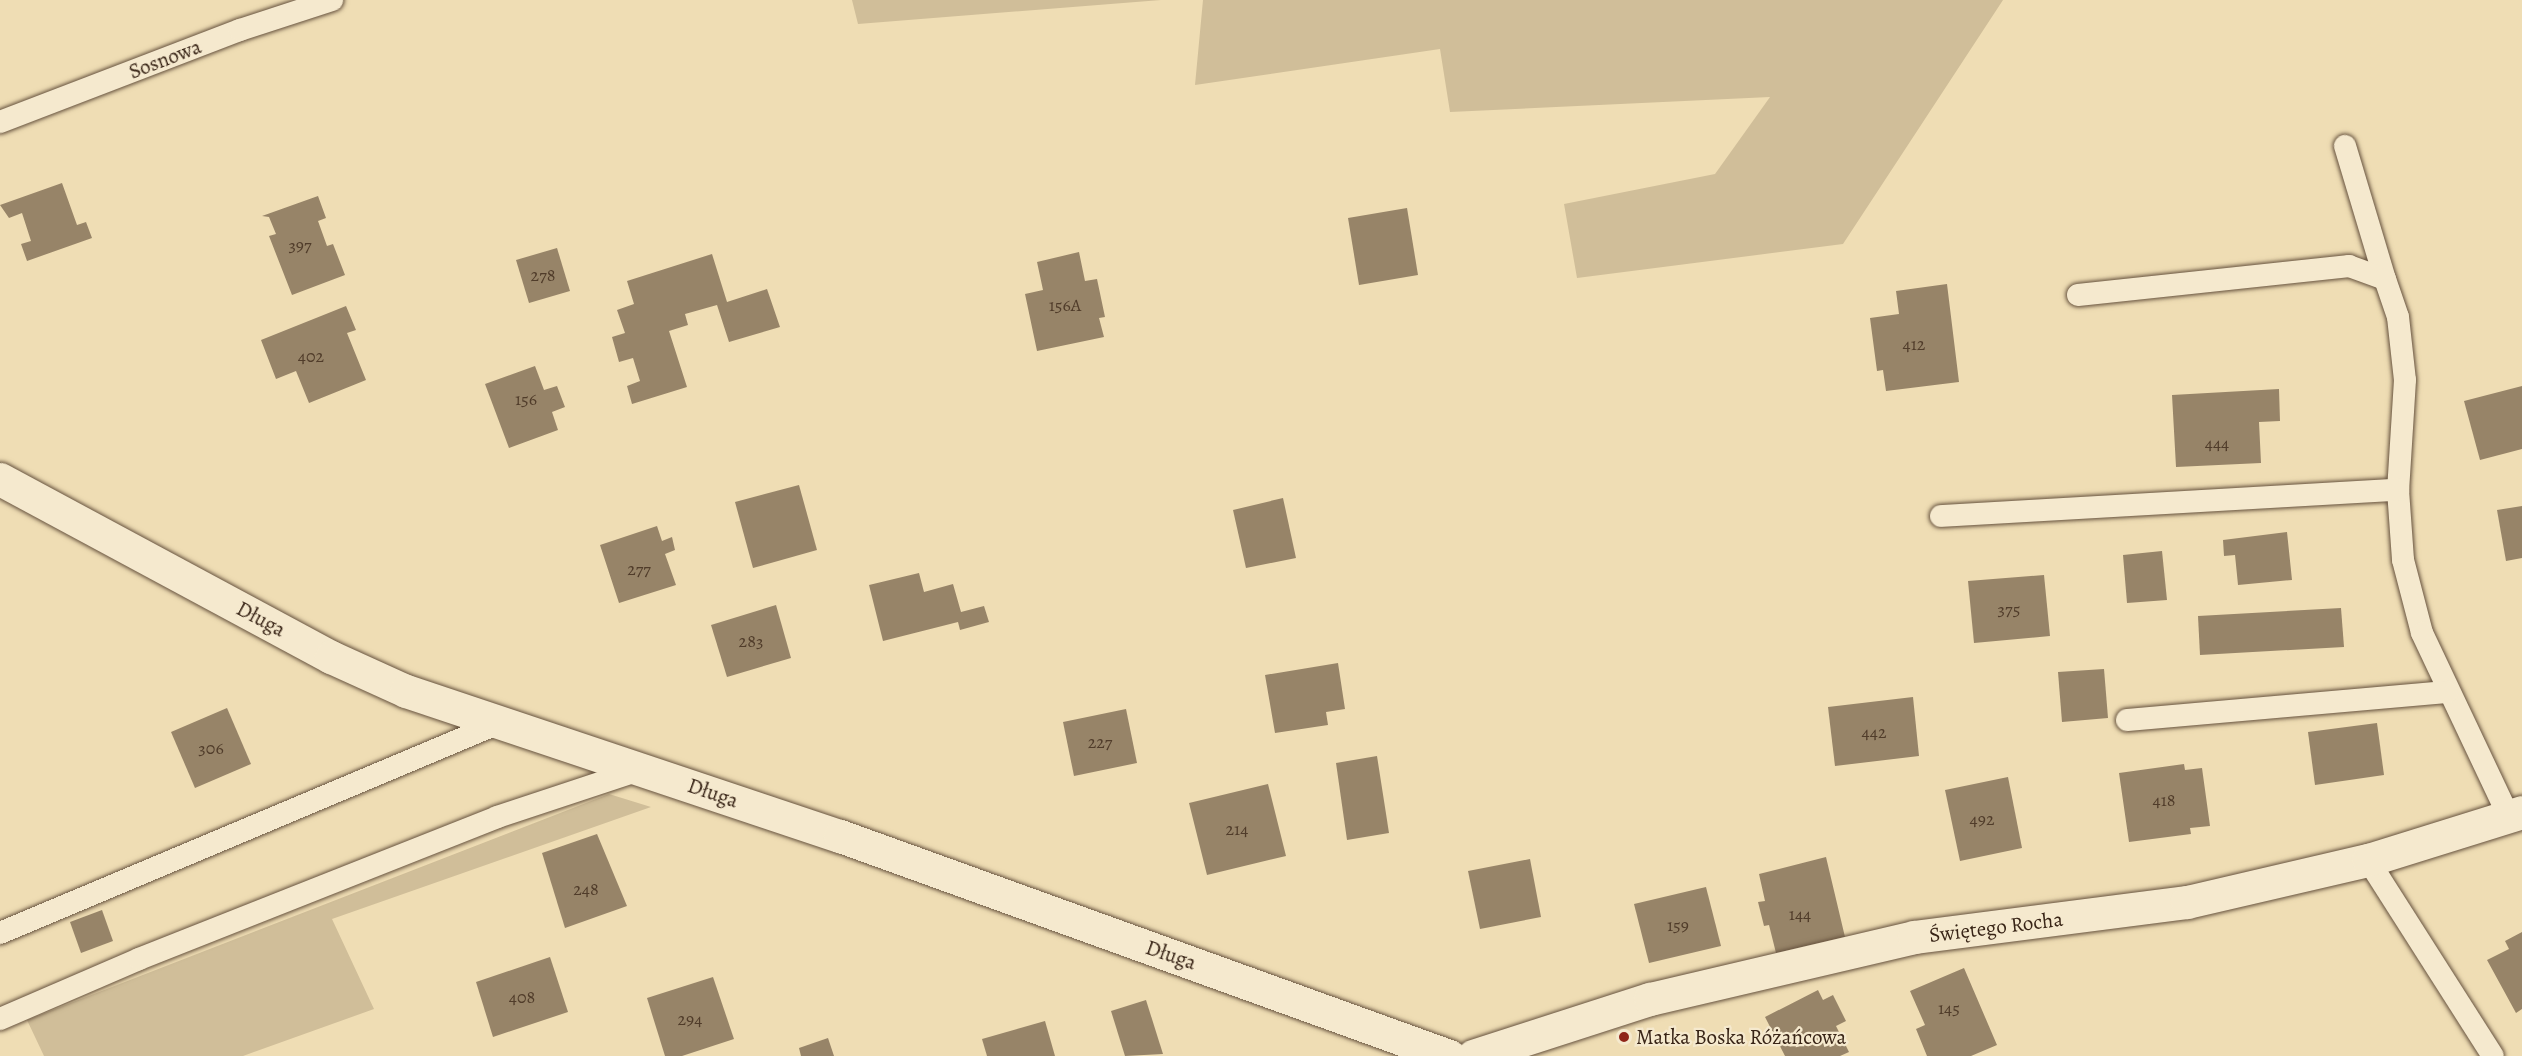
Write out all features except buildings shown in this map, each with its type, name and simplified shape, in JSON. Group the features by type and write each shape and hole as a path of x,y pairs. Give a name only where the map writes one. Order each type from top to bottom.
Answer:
{"street":[{"name":"Długa","path":"0,479 331,657 406,691 642,769 1449,1056"},
{"name":"Świętego Rocha","path":"1473,1056 1650,999 1914,937 2118,914 2368,860 2515,814"}],"lane":[{"name":"Sosnowa","path":"0,122 240,30 332,0"},
{"path":"2345,146 2398,317 2405,380 2398,490 2403,560 2422,633 2447,692 2515,814"},
{"path":"2078,295 2349,267 2385,279"},
{"path":"1941,516 2398,490"},
{"path":"2127,720 2447,692"},
{"path":"0,933 499,723"},
{"path":"0,1019 149,955 497,817 642,769"},
{"path":"2368,860 2493,1056"}],"shaded area":[{"path":"852,0 1161,0 858,24"},
{"path":"1203,0 2003,0 1843,244 1577,278 1564,204 1715,174 1770,97 1450,112 1440,49 1195,85"},
{"path":"609,794 651,807 332,919 374,1009 243,1056 44,1056 27,1020"}],"place":[{"name":"Matka Boska Różańcowa","path":"1624,1037"}]}
